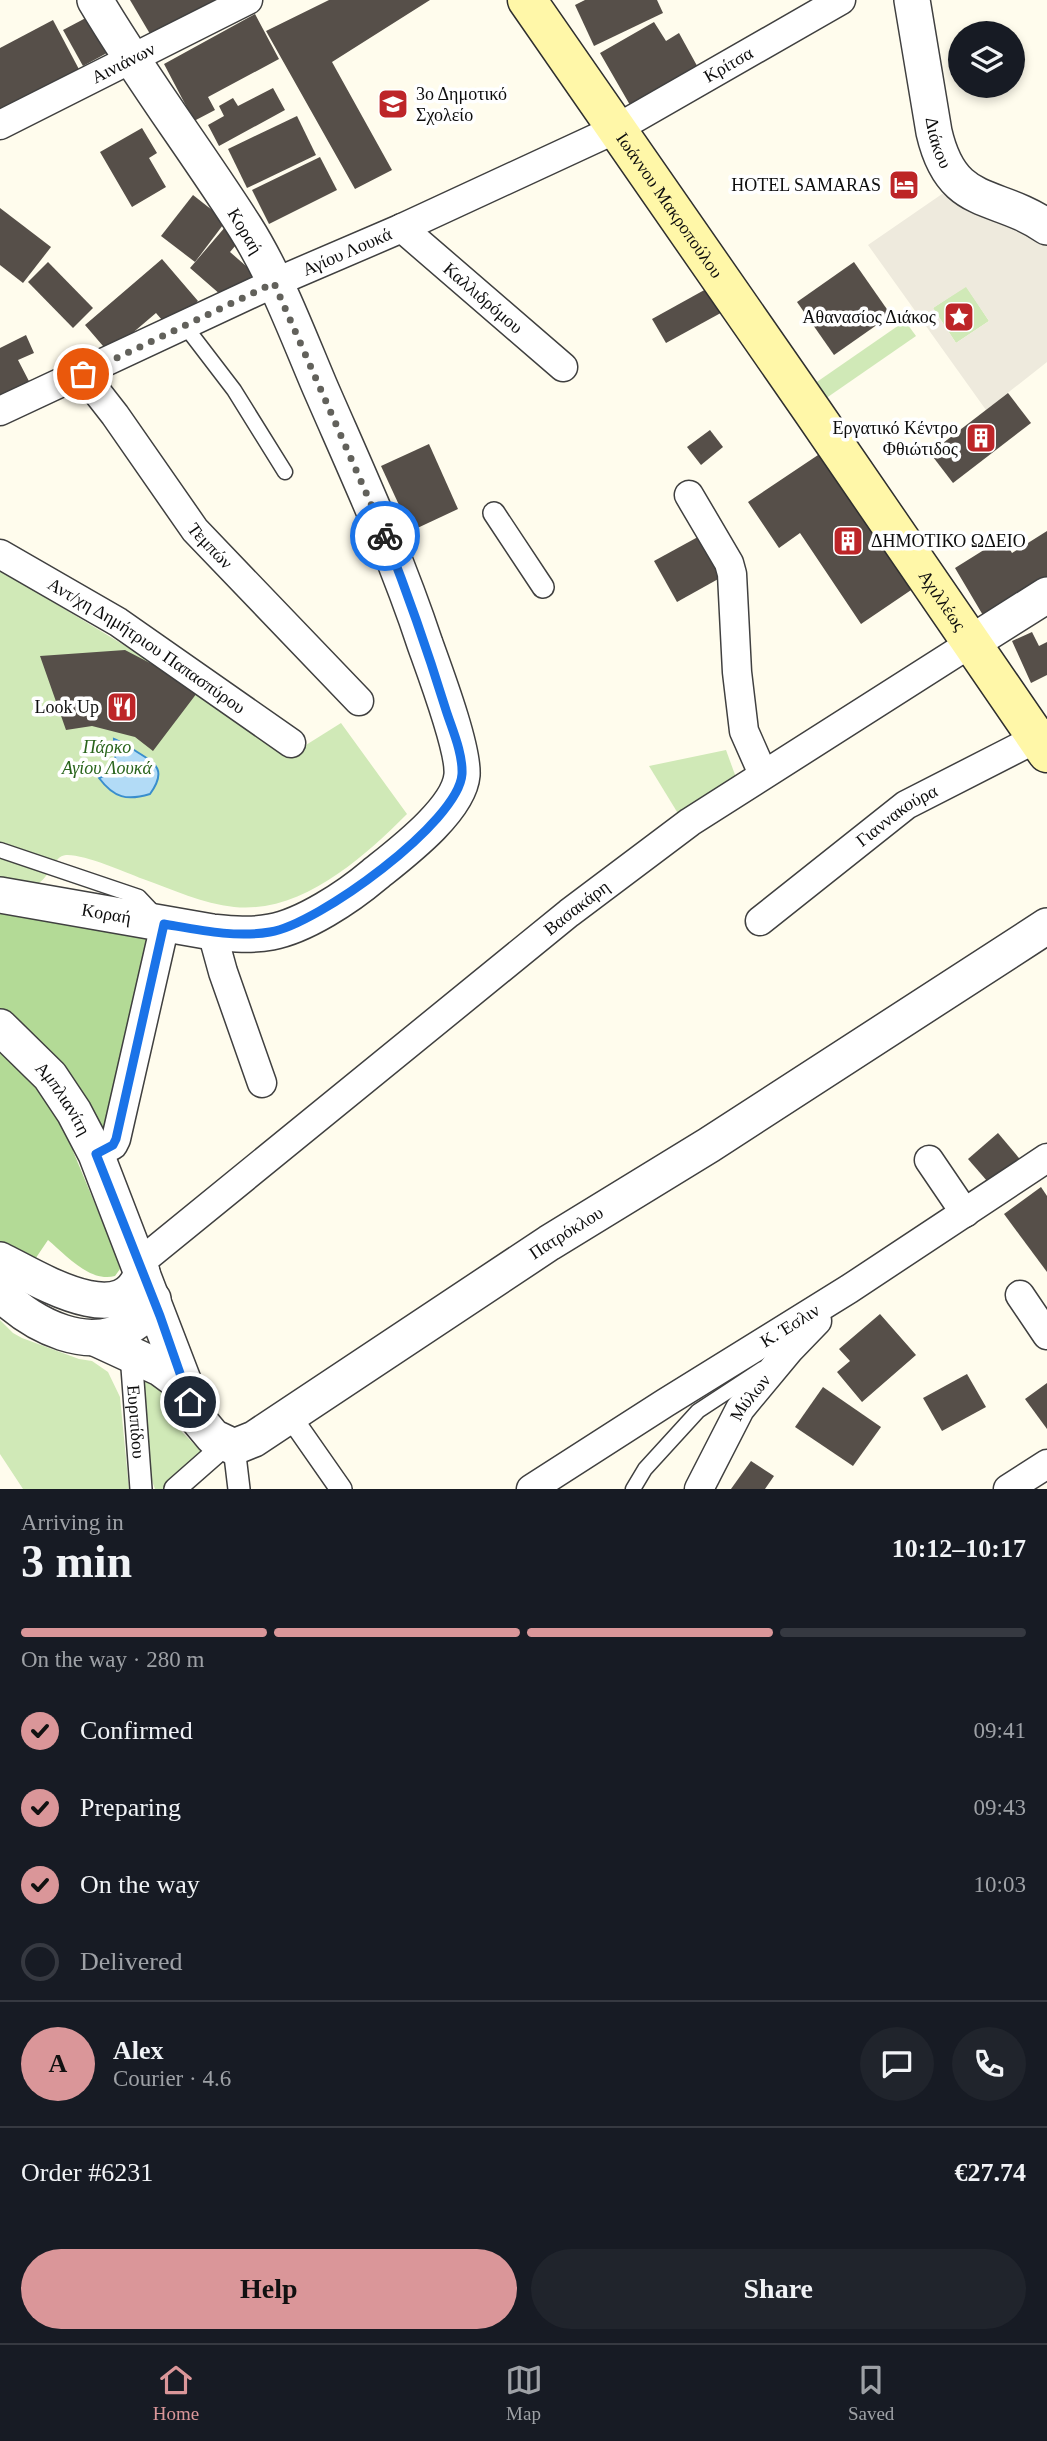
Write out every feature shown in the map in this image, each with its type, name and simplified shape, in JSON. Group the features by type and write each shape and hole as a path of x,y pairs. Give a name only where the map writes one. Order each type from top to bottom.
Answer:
{"main road":[{"name":"Ιωάννου Μακροπούλου","path":"527,0 813,412"},
{"name":"Αχιλλέως","path":"813,412 971,643 1044,741"}],"street":[{"name":"Κοραή","path":"0,895 212,932 246,935 273,932 326,908 367,881 436,819 453,797 462,775 453,731 413,606 380,522 274,283 245,227 130,59 95,0"},
{"name":"Αινιάνων","path":"0,125 248,0"},
{"name":"Κρίτσα","path":"616,129 841,0"},
{"name":"Διάκου","path":"912,0 934,132 940,154 953,177 960,186 977,197 1031,217 1047,227"},
{"name":"Αγίου Λουκά","path":"0,411 274,283 402,228 616,129"},
{"name":"Καλλιδρόμου","path":"402,228 563,367"},
{"name":"Τεμπών","path":"83,374 195,530 359,701"},
{"path":"688,495 729,563 732,574 737,672 744,732 763,774"},
{"path":"494,513 543,587"},
{"name":"Αντ/χη Δημήτριου Παπασπύρου","path":"0,554 118,622 290,743"},
{"name":"Βασακάρη","path":"144,1278 569,913 690,822 1047,595"},
{"name":"Γιαννακούρα","path":"760,921 906,805 1044,741"},
{"path":"96,1154 113,1145 116,1139 164,924"},
{"name":"Πατρόκλου","path":"230,1446 254,1439 537,1251 709,1145 1047,926"},
{"path":"212,932 223,972 262,1083"},
{"name":"Αμπλιανίτη","path":"0,1027 50,1076 74,1112 96,1154 144,1278"},
{"name":"K. Έσλιν","path":"531,1489 849,1289 1047,1158"},
{"path":"929,1160 965,1213"},
{"path":"0,1260 60,1290 97,1300 133,1291 144,1278"},
{"path":"95,1338 127,1329 148,1312 144,1278"},
{"path":"144,1278 200,1423 212,1437 230,1446"},
{"name":"Μύλων","path":"699,1489 740,1409 789,1350 849,1289"},
{"path":"0,1293 35,1321 68,1334 95,1338 159,1368 183,1384"},
{"path":"1020,1295 1047,1335"},
{"name":"Ευριπίδου","path":"131,1354 141,1489"},
{"path":"289,1416 341,1489"},
{"path":"175,1489 230,1446"},
{"path":"230,1446 239,1489"},
{"path":"553,1489 571,1463"},
{"path":"1008,1489 1047,1464"}],"lane":[{"path":"185,326 234,390 285,472"},
{"path":"0,850 139,897 164,924"},
{"path":"633,1489 645,1469 698,1411 789,1350"}],"green space":[{"path":"966,286 989,321 956,343 933,308"},
{"path":"905,321 916,336 822,401 811,386"},
{"name":"Πάρκο Αγίου Λουκά","path":"0,570 175,676 290,755 341,723 407,814 351,865 329,880 283,902 259,907 211,903 74,855 58,859 45,878 33,886 0,885"},
{"path":"726,750 738,783 682,820 649,766"},
{"path":"0,910 120,928 147,940 111,1134 73,1151 120,1269 115,1276 106,1277 88,1272 48,1240 0,1311"},
{"path":"0,1320 22,1338 79,1359 92,1361 108,1372 120,1397 129,1489 23,1489 0,1454"},
{"path":"141,1367 161,1381 177,1427 203,1453 164,1489 155,1489 149,1473"}],"shaded area":[{"path":"958,183 1047,227 1047,362 986,410 868,245","holes":["966,287 989,321 956,343 933,308"]}],"water":[{"path":"114,739 148,759 157,768 158,778 150,794 122,796 110,790 99,778 116,771"}],"building":[{"path":"130,0 221,0 153,39"},
{"path":"329,0 430,0 332,62 392,170 355,189 266,31"},
{"path":"585,0 657,0 663,13 594,46 575,5"},
{"path":"99,11 118,47 83,66 63,30"},
{"path":"255,14 279,59 208,97 215,110 194,121 164,64"},
{"path":"53,20 82,75 0,118 0,48"},
{"path":"654,22 666,41 679,33 701,73 634,112 600,53"},
{"path":"273,88 285,110 219,146 208,125 224,116 219,106 233,98 238,106"},
{"path":"297,116 316,155 247,188 228,149"},
{"path":"142,128 157,153 149,158 166,187 132,207 100,152"},
{"path":"320,157 337,190 269,224 252,190"},
{"path":"193,195 226,221 195,262 161,236"},
{"path":"0,208 51,247 23,283 0,265"},
{"path":"232,219 247,232 230,252 254,273 229,302 190,268"},
{"path":"162,259 198,301 168,327 156,313 109,353 85,325"},
{"path":"48,262 93,308 73,328 28,282"},
{"path":"854,262 891,315 834,355 797,302"},
{"path":"717,283 728,309 666,343 652,319"},
{"path":"26,335 34,353 18,360 32,387 0,402 0,348"},
{"name":"Εργατικό Κέντρο Φθιώτιδος","path":"1008,393 1031,423 953,483 930,453"},
{"path":"710,430 723,447 701,465 687,447"},
{"path":"429,444 458,509 411,531 381,466"},
{"name":"ΔΗΜΟΤΙΚΟ ΩΔΕΙΟ","path":"827,449 920,584 861,624 800,533 779,548 748,502"},
{"path":"1047,531 1047,585 987,622 955,568 1003,538 1012,553"},
{"path":"707,532 729,573 677,602 654,561"},
{"path":"1032,632 1039,646 1047,642 1047,675 1031,683 1012,641"},
{"name":"Look Up","path":"125,650 200,689 153,751 135,737 92,726 66,730 40,656"},
{"path":"998,1133 1024,1164 994,1189 968,1159"},
{"path":"1041,1187 1047,1196 1047,1272 1004,1214"},
{"path":"880,1314 916,1355 862,1402 837,1372 850,1361 839,1349"},
{"path":"967,1374 986,1407 942,1431 923,1398"},
{"path":"1047,1383 1047,1429 1025,1399"},
{"path":"823,1387 881,1427 853,1466 795,1427"},
{"path":"751,1461 774,1476 765,1489 731,1489"}],"way so far":[{"path":"83,374 274,283 385,536"}],"place":[{"name":"3ο Δημοτικό Σχολείο","path":"393,104"},
{"name":"HOTEL SAMARAS","path":"904,185"},
{"name":"Αθανασίος Διάκος","path":"959,317"},
{"name":"Εργατικό Κέντρο Φθιώτιδος","path":"981,438"},
{"name":"ΔΗΜΟΤΙΚΟ ΩΔΕΙΟ","path":"848,541"},
{"name":"Look Up","path":"122,707"}],"route":[{"path":"190,1402 160,1316 96,1154 113,1145 116,1139 164,924 246,935 273,932 291,926 326,908 367,881 436,819 456,791 462,775 453,731 413,606 385,536"}]}
